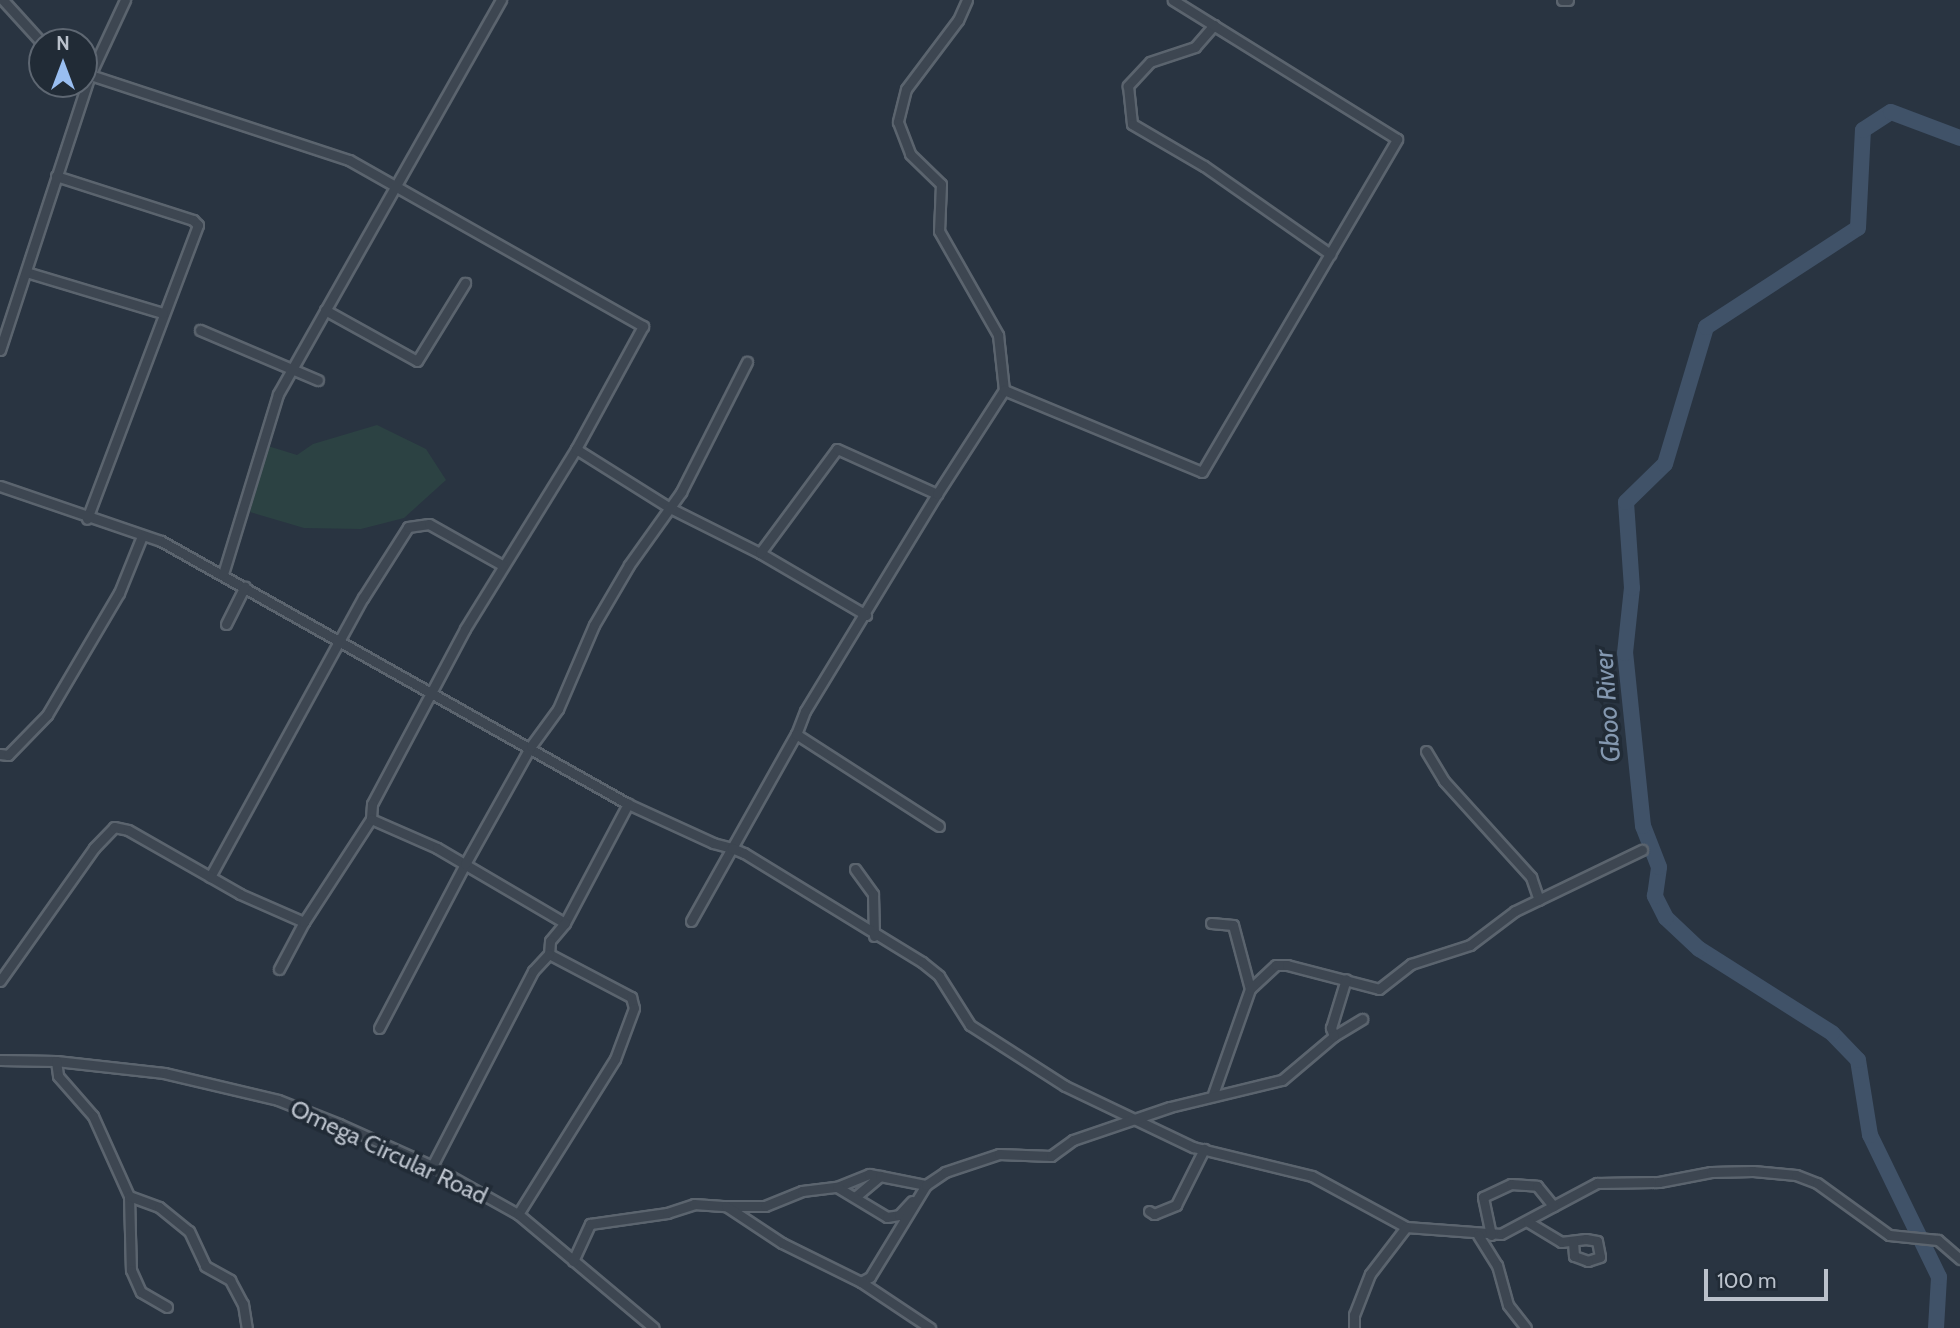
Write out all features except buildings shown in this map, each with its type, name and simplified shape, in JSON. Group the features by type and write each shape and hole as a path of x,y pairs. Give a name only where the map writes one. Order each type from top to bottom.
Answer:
{"street":[{"path":"3,0 28,28"},
{"path":"98,53 125,0"},
{"path":"223,574 278,394 394,183 501,0"},
{"path":"691,921 796,734 804,712 1004,390 999,335 939,231 942,184 910,153 898,122 906,89 943,42 967,0"},
{"path":"1004,390 1202,472 1397,139 1173,0"},
{"path":"1562,0 1568,0"},
{"path":"1214,25 1195,47 1150,62 1128,86 1132,124 1204,166 1330,254"},
{"path":"98,78 349,160 643,326 576,449 502,565 372,804 372,819 304,922 279,969"},
{"path":"0,350 80,98"},
{"path":"57,176 196,222 87,519"},
{"path":"26,272 163,313"},
{"path":"325,310 417,361 465,283"},
{"path":"200,330 293,367 318,380"},
{"path":"379,1028 465,864 531,746 558,709 594,625 629,565 670,509 747,362"},
{"path":"576,449 670,509 760,553 866,615"},
{"path":"760,553 837,449 937,494"},
{"path":"0,486 87,519 161,541 435,691 628,804 732,848 776,871 819,902 850,914 874,936 934,971 964,1020 987,1039 1100,1106 1204,1149 1297,1170 1406,1227 1478,1235 1491,1235 1528,1223 1553,1206 1597,1183 1659,1182 1730,1171 1788,1174 1817,1183 1889,1235 1938,1240 1960,1259"},
{"path":"210,877 342,642 363,598 408,527 429,524 502,565"},
{"path":"0,754 8,755 47,715 120,593 142,536"},
{"path":"226,624 246,586"},
{"path":"796,734 939,826"},
{"path":"1426,751 1444,781 1531,877 1539,900"},
{"path":"432,1166 533,971 549,954 550,941 565,923 628,804"},
{"path":"372,819 465,864 565,923"},
{"path":"0,981 94,848 114,827 128,830 210,877 304,922"},
{"path":"1213,1094 1250,989 1276,965 1299,966 1379,989 1411,964 1470,945 1502,919 1642,850"},
{"path":"855,869 873,894 874,936"},
{"path":"1211,923 1233,925 1250,989"},
{"path":"518,1214 615,1059 634,1008 631,996 549,954"},
{"path":"1334,1036 1331,1028 1346,979"},
{"path":"861,1282 870,1277 926,1185 945,1172 988,1156 1051,1156 1073,1140 1133,1120 1213,1094 1282,1080 1334,1036 1362,1019"},
{"name":"Omega Circular Road","path":"0,1060 56,1061 164,1073 278,1100 432,1166 518,1214 654,1328"},
{"path":"56,1061 58,1076 93,1116 130,1195 131,1270 141,1293 167,1307"},
{"path":"1149,1211 1154,1214 1176,1205 1204,1149"},
{"path":"573,1261 590,1224 667,1213 686,1206 765,1206 802,1191 837,1187 869,1174 926,1185"},
{"path":"855,1198 880,1176"},
{"path":"1491,1235 1483,1198 1511,1184 1537,1186 1553,1206"},
{"path":"837,1187 891,1217 917,1197"},
{"path":"130,1195 159,1207 189,1230 205,1266 230,1280 243,1304 247,1328"},
{"path":"726,1206 782,1243 861,1282 930,1328"},
{"path":"1528,1223 1561,1242 1573,1241"},
{"path":"1354,1328 1354,1314 1370,1273 1406,1227"},
{"path":"1478,1235 1497,1265 1508,1305 1526,1328"}],"green space":[{"path":"377,425 426,449 446,480 404,518 361,529 304,528 250,512 268,446 297,455 313,444"}],"waterway":[{"name":"Gboo River","path":"1936,1328 1939,1277 1870,1135 1858,1060 1832,1033 1699,949 1666,918 1655,896 1659,867 1643,826 1625,653 1632,588 1626,502 1665,464 1706,327 1858,228 1863,130 1891,112 1960,138"}]}
